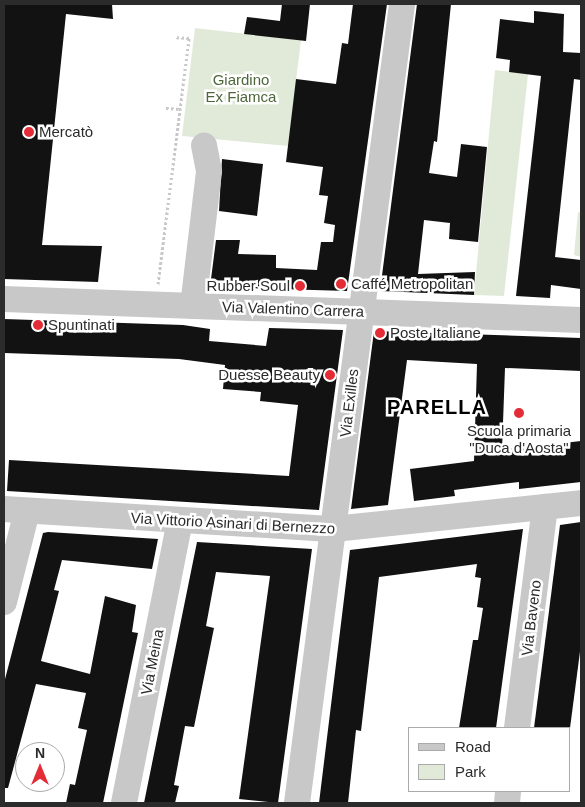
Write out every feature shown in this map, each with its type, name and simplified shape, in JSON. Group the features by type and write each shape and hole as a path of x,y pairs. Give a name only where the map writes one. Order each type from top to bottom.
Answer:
{"street":[{"name":"Via Exilles","path":"297,803 402,4"},
{"path":"193,306 209,171 204,145"},
{"name":"Via Valentino Carrera","path":"4,299 581,320"},
{"name":"Via Vittorio Asinari di Bernezzo","path":"16,510 334,530 581,503"},
{"name":"Via Baveno","path":"516,727 545,508"},
{"path":"4,602 16,510"},
{"name":"Via Meina","path":"124,803 180,521"}],"path":[{"path":"155,304 189,38 174,37"},
{"path":"166,108 180,109"}],"green space":[{"name":"Giardino Ex Fiamca","path":"195,28 301,40 288,146 182,136"},
{"path":"495,70 528,74 504,296 474,295"},
{"path":"578,212 581,213 581,257 574,255"}],"building":[{"name":"Mercatò","path":"4,4 112,4 113,19 66,14 42,245 102,246 98,282 4,279"},
{"path":"282,4 310,4 306,41 244,34 247,17 280,21"},
{"path":"353,4 387,4 347,291 210,287 216,240 240,240 238,254 276,255 276,268 317,270 321,242 333,242 335,225 324,223 328,196 319,195 323,167 286,162 296,79 336,84 342,43 348,44"},
{"path":"417,4 451,4 437,142 434,141 429,173 457,177 461,144 487,147 478,242 449,239 450,223 424,220 418,274 475,272 474,295 380,291"},
{"path":"534,11 564,14 563,52 581,53 581,80 574,79 555,257 581,260 581,289 551,285 550,298 516,296 541,76 509,72 510,60 496,58 500,19 534,23"},
{"path":"222,159 263,164 257,216 219,211"},
{"path":"4,319 183,325 210,329 209,341 266,346 269,328 343,330 319,510 7,491 9,460 289,476 298,405 260,401 261,392 223,389 225,365 179,359 4,353"},
{"path":"374,331 581,338 581,371 505,368 502,450 581,441 581,482 519,489 519,482 454,490 455,496 414,501 410,469 474,461 477,364 407,360 388,505 351,509"},
{"path":"581,522 581,644 570,728 534,727 560,525"},
{"path":"523,529 496,727 459,727 473,640 478,640 483,608 477,607 481,578 475,577 477,564 379,577 361,731 356,730 348,803 319,803 350,550"},
{"path":"43,533 158,539 152,569 62,560 54,590 59,591 41,661 90,674 105,596 136,605 132,632 138,633 103,803 66,803 70,784 75,785 87,730 78,728 86,693 36,684 20,742 15,742 15,762 8,788 4,788 4,683"},
{"path":"197,542 312,549 278,803 239,799 270,576 216,572 206,626 214,628 194,727 185,726 174,785 179,786 175,803 144,803"}],"place":[{"name":"Mercatò","path":"29,132"},
{"name":"Caffé Metropolitan","path":"341,284"},
{"name":"Rubber Soul","path":"300,286"},
{"name":"Spuntinati","path":"38,325"},
{"name":"Poste Italiane","path":"380,333"},
{"name":"Duesse Beauty","path":"330,375"},
{"name":"Scuola primaria \"Duca d'Aosta\"","path":"519,413"}],"district":[{"name":"PARELLA","path":"437,407"}]}
